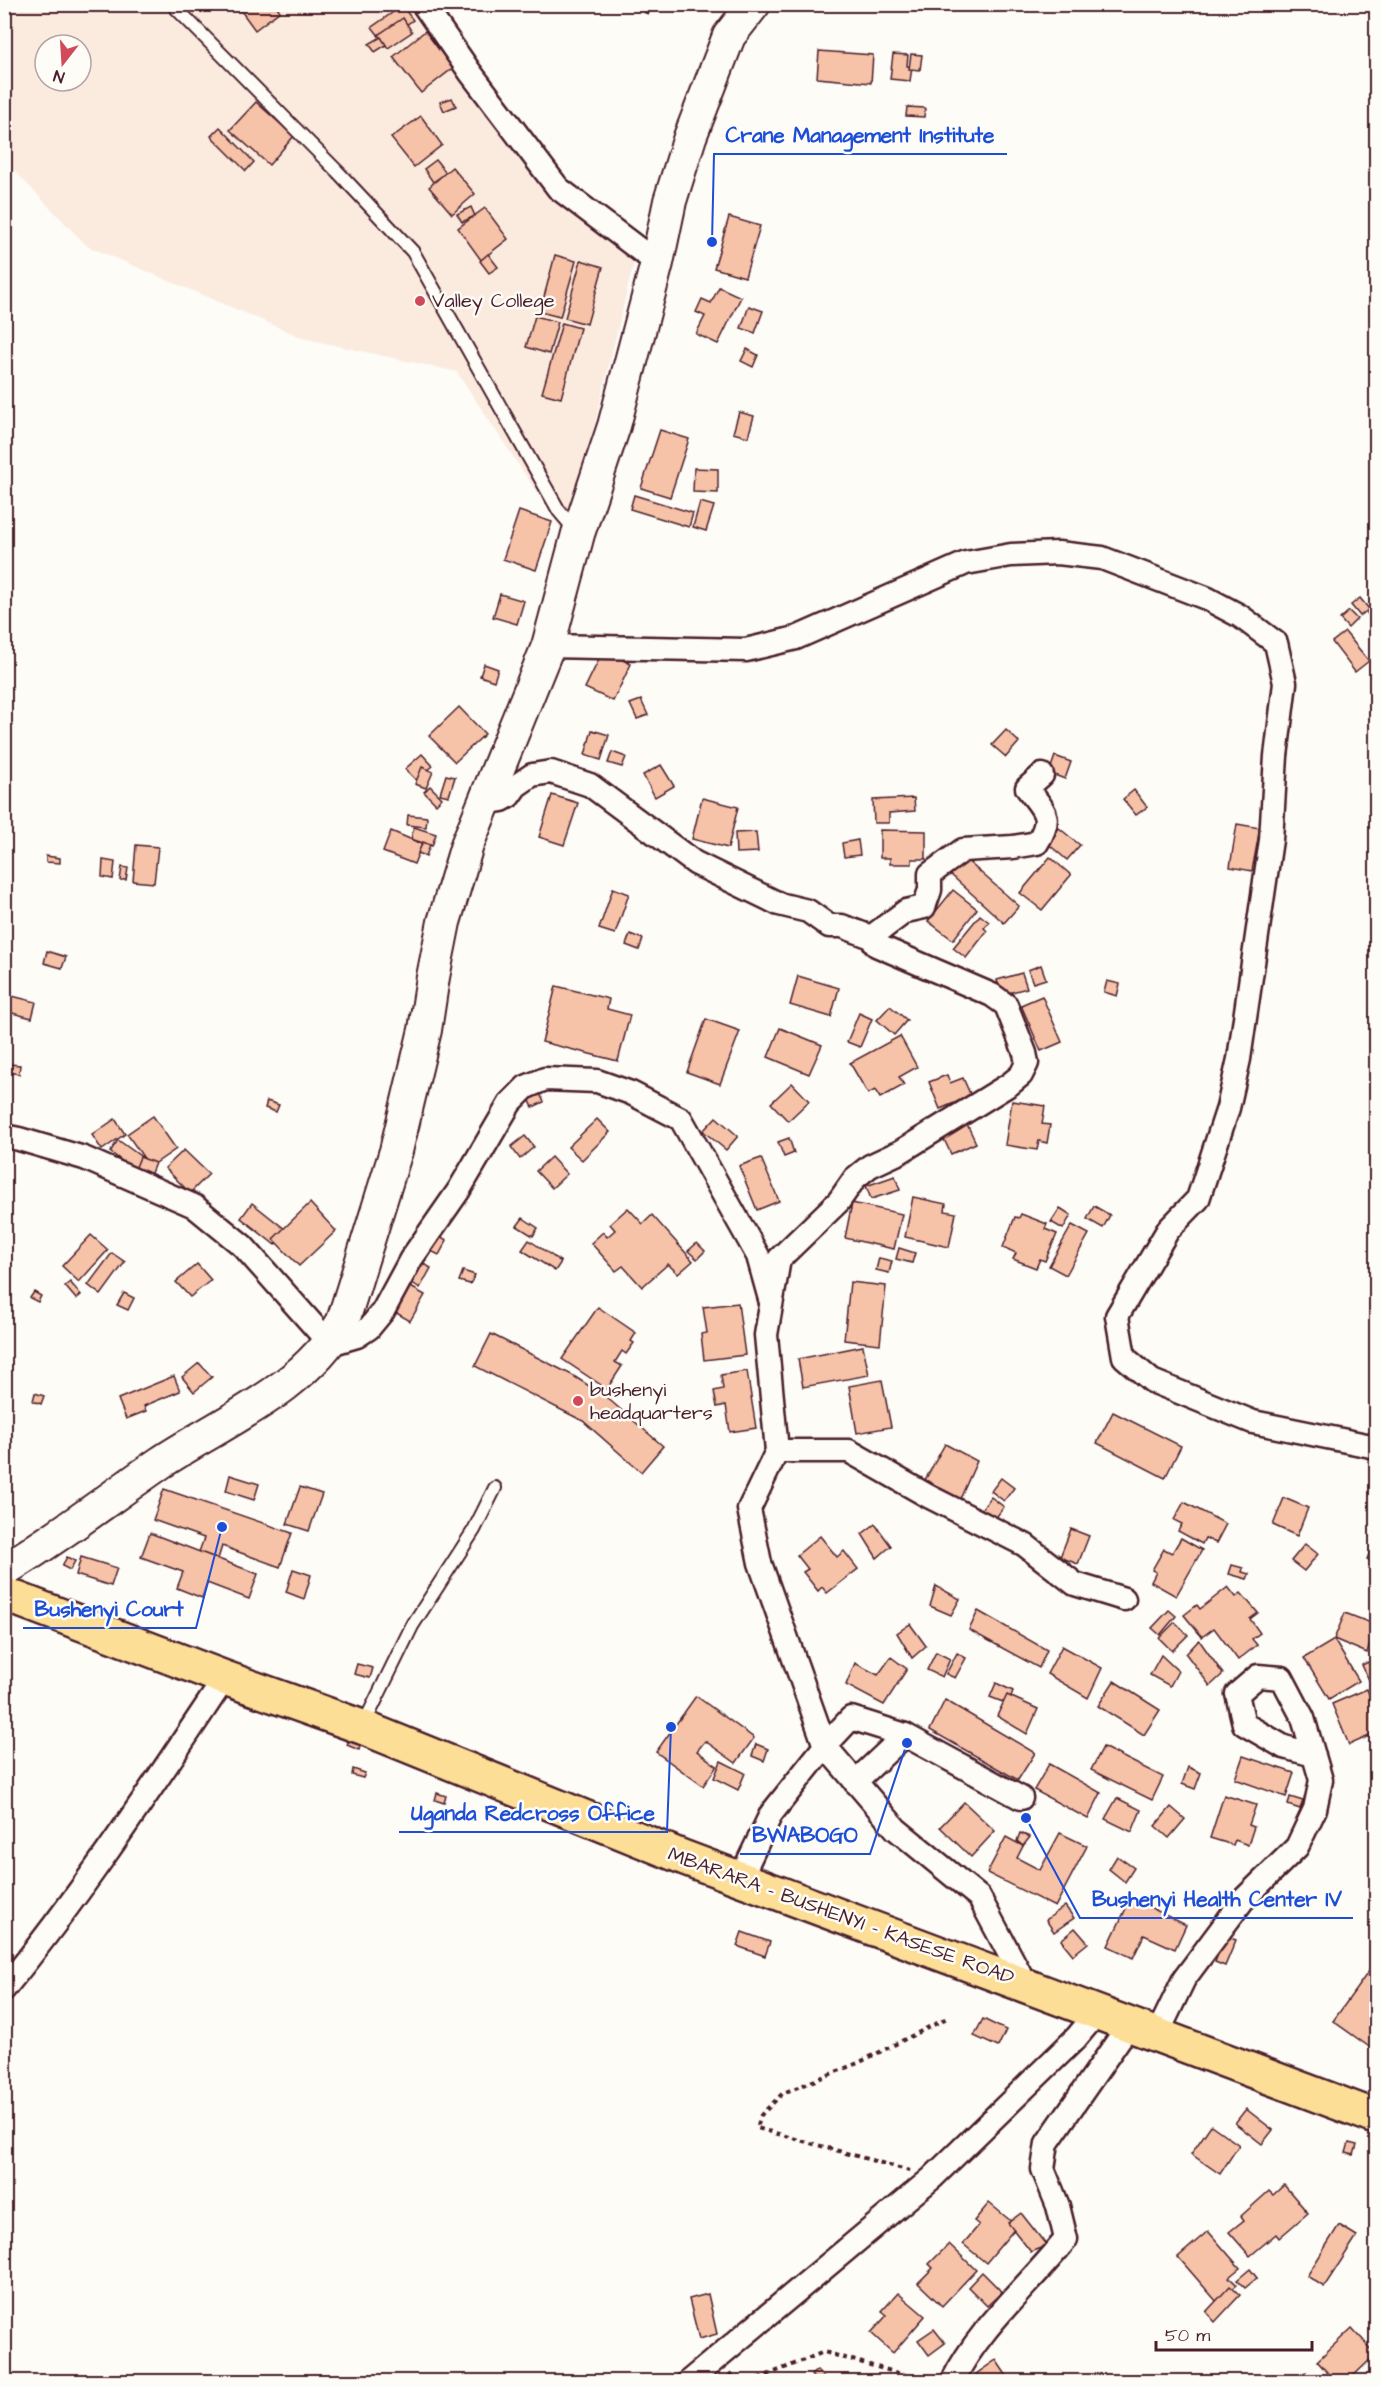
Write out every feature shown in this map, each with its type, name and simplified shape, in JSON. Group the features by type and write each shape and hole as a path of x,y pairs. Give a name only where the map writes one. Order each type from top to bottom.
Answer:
{"main road":[{"path":"4,1570 162,1462 248,1410 298,1374 330,1344 343,1322 396,1151 425,1030 444,922 467,845 548,646 578,534 614,426 657,263 670,201 690,137 729,36 754,4"},
{"name":"MBARARA - BUSHENYI - KASESE ROAD","path":"4,1594 362,1727 740,1879 1377,2117"}],"street":[{"path":"423,4 470,72 558,188 657,263"},
{"path":"548,646 746,650 796,638 966,563 1011,555 1058,553 1102,558 1206,598 1249,622 1276,644 1285,683 1276,756 1271,840 1239,1059 1228,1108 1198,1199 1168,1230 1117,1316 1124,1357 1152,1381 1252,1422 1377,1447"},
{"path":"484,803 502,800 509,796 516,786 532,775 551,772 590,785 695,864 779,904 808,911 829,926 842,926 871,937 876,945 1001,1000 1011,1016 1027,1062 1021,1075 900,1152 870,1166 855,1178 839,1201 779,1259 766,1335 777,1452 748,1509 760,1563 825,1746 896,1829 979,1897 1026,1985"},
{"path":"871,937 906,912 924,907 930,890 930,874 963,850 1037,843 1046,828 1045,813 1027,788 1042,775"},
{"path":"4,1136 19,1138 84,1158 194,1206 243,1246 330,1344 357,1336 369,1328 383,1311 411,1259 459,1190 510,1103 526,1087 545,1080 597,1081 631,1093 681,1119 758,1256 772,1302"},
{"path":"777,1452 849,1451 1025,1545 1075,1584 1124,1599"},
{"path":"4,1989 52,1930 129,1823 225,1678"},
{"path":"740,1879 771,1814 825,1746 851,1718 905,1735 1021,1798"},
{"path":"855,1782 905,1735"},
{"path":"952,2382 975,2342 1043,2269 1066,2239 1058,2205 1043,2169 1047,2143 1143,2030 1244,1900 1297,1847 1315,1809 1321,1780 1314,1755"},
{"path":"688,2382 932,2178 1076,2038 1097,2013"}],"lane":[{"path":"172,4 337,171 413,252 559,511 578,534"},
{"path":"362,1727 412,1626 474,1530 495,1488"}],"path":[{"path":"628,4 651,14 652,4"},
{"path":"932,2178 757,2128 761,2115 783,2093 858,2063 949,2018"},
{"path":"750,2382 824,2352 905,2375 915,2382"}],"shaded area":[{"name":"Valley College","path":"5,5 425,5 519,128 634,262 567,538 457,372 306,339 87,246 5,161"}],"building":[{"path":"236,4 275,4 280,11 255,30"},
{"path":"402,6 413,20 383,41 372,27"},
{"path":"403,18 412,32 388,48 378,35"},
{"path":"425,31 453,68 421,93 393,57"},
{"path":"381,37 386,45 375,52 369,44"},
{"path":"819,51 873,55 871,83 817,78"},
{"path":"893,54 908,55 907,66 912,67 910,81 890,79"},
{"path":"911,54 922,55 920,70 909,69"},
{"path":"452,98 456,106 444,111 440,102"},
{"path":"256,102 294,136 269,165 230,130"},
{"path":"907,107 925,108 924,117 906,116"},
{"path":"421,116 442,145 414,167 391,138"},
{"path":"220,127 254,162 246,171 211,136"},
{"path":"436,160 446,173 433,182 424,169"},
{"path":"452,167 475,194 452,214 429,187"},
{"path":"471,207 475,216 462,222 457,214"},
{"path":"485,208 508,239 481,260 458,228"},
{"path":"729,217 760,226 745,277 714,268"},
{"path":"488,254 498,267 489,273 480,261"},
{"path":"555,255 576,261 560,317 540,312"},
{"path":"581,260 603,267 587,324 565,318"},
{"path":"719,287 741,297 718,344 696,334 705,316 696,312 702,299 711,303"},
{"path":"749,306 763,311 755,333 741,328"},
{"path":"535,316 558,322 549,354 526,347"},
{"path":"562,323 580,328 561,398 542,393"},
{"path":"747,349 758,355 753,367 741,361"},
{"path":"739,412 754,416 748,437 733,433"},
{"path":"660,430 689,439 670,497 641,488"},
{"path":"694,468 718,469 718,493 693,492"},
{"path":"634,495 693,513 689,527 630,509"},
{"path":"700,502 714,506 706,531 693,527"},
{"path":"519,511 552,522 536,570 503,559"},
{"path":"500,594 524,601 517,624 493,617"},
{"path":"1360,598 1369,609 1360,616 1351,605"},
{"path":"1376,607 1376,626 1367,613"},
{"path":"1349,611 1357,619 1348,628 1340,619"},
{"path":"1345,632 1369,661 1355,672 1332,642"},
{"path":"603,651 631,664 613,701 585,688"},
{"path":"484,664 498,669 494,681 480,676"},
{"path":"641,700 648,715 637,719 630,704"},
{"path":"459,707 485,734 455,762 429,736"},
{"path":"592,730 609,735 601,760 585,755"},
{"path":"1006,730 1019,742 1006,757 992,745"},
{"path":"612,752 626,757 622,767 608,763"},
{"path":"422,754 433,766 416,780 405,769"},
{"path":"1055,756 1071,762 1065,779 1049,773"},
{"path":"661,765 674,786 655,797 643,775"},
{"path":"422,767 433,772 426,788 415,784"},
{"path":"446,775 455,777 449,796 440,794"},
{"path":"430,786 442,798 436,804 424,792"},
{"path":"1134,790 1147,807 1136,815 1123,799"},
{"path":"552,795 578,803 564,845 539,837"},
{"path":"702,798 738,807 728,848 692,839"},
{"path":"914,798 915,811 889,813 889,823 874,823 873,800"},
{"path":"408,815 427,817 426,827 407,825"},
{"path":"1237,824 1260,828 1252,871 1230,867"},
{"path":"414,827 436,834 432,846 411,839"},
{"path":"1059,828 1080,845 1067,860 1047,843"},
{"path":"880,830 926,831 926,859 912,859 912,864 890,864 890,858 880,858"},
{"path":"391,831 422,844 414,864 383,852"},
{"path":"756,832 758,852 736,853 735,833"},
{"path":"858,840 860,855 844,857 842,843"},
{"path":"423,842 430,845 426,856 418,853"},
{"path":"136,845 158,847 154,883 133,881"},
{"path":"46,856 60,858 60,863 46,862"},
{"path":"1050,857 1071,875 1042,910 1020,893"},
{"path":"964,858 1019,906 1004,923 950,874"},
{"path":"103,860 115,862 113,879 102,877"},
{"path":"122,867 128,868 126,880 120,880"},
{"path":"613,888 629,894 615,934 599,929"},
{"path":"953,890 977,909 953,940 928,921"},
{"path":"980,915 989,922 984,928 987,931 966,958 953,948"},
{"path":"630,934 643,939 639,950 626,945"},
{"path":"47,951 66,957 62,968 44,963"},
{"path":"1041,965 1046,979 1033,983 1028,970"},
{"path":"1022,973 1027,988 1001,995 997,980"},
{"path":"798,976 839,988 831,1017 790,1005"},
{"path":"1107,981 1120,984 1117,996 1104,992"},
{"path":"556,986 609,999 607,1009 630,1015 618,1061 542,1042"},
{"path":"4,994 36,1002 32,1018 4,1011"},
{"path":"1042,996 1062,1042 1041,1051 1021,1005"},
{"path":"890,1006 907,1020 894,1035 877,1020"},
{"path":"859,1013 872,1019 860,1047 847,1042"},
{"path":"706,1019 740,1031 720,1084 687,1072"},
{"path":"780,1028 822,1045 809,1074 768,1057"},
{"path":"900,1036 917,1067 899,1077 904,1085 880,1098 875,1090 868,1094 850,1063"},
{"path":"9,1064 20,1065 19,1074 8,1072"},
{"path":"947,1075 950,1083 963,1078 971,1096 940,1109 929,1082"},
{"path":"792,1083 809,1101 788,1121 771,1103"},
{"path":"539,1092 544,1102 533,1107 528,1097"},
{"path":"267,1101 279,1105 276,1112 265,1108"},
{"path":"1012,1101 1045,1106 1042,1124 1050,1125 1047,1143 1039,1141 1037,1150 1005,1145"},
{"path":"153,1116 176,1149 150,1167 127,1134"},
{"path":"716,1117 738,1136 726,1150 703,1131"},
{"path":"115,1119 125,1134 102,1150 92,1135"},
{"path":"597,1119 610,1132 582,1160 568,1147"},
{"path":"966,1122 976,1143 951,1154 941,1133"},
{"path":"525,1136 534,1147 520,1159 511,1147"},
{"path":"789,1138 794,1153 784,1157 778,1142"},
{"path":"118,1140 143,1158 134,1170 110,1152"},
{"path":"184,1150 209,1174 190,1193 165,1168"},
{"path":"140,1157 155,1163 149,1178 134,1172"},
{"path":"551,1157 567,1174 552,1188 536,1171"},
{"path":"761,1158 779,1201 757,1210 739,1166"},
{"path":"895,1176 900,1190 871,1199 866,1186"},
{"path":"913,1197 946,1204 945,1211 956,1213 949,1247 905,1237"},
{"path":"252,1203 286,1230 275,1245 241,1218"},
{"path":"310,1203 336,1231 299,1266 273,1239"},
{"path":"852,1203 902,1214 894,1249 845,1238"},
{"path":"1094,1206 1110,1215 1103,1228 1087,1219"},
{"path":"628,1208 643,1224 652,1215 693,1261 678,1274 668,1264 642,1287 623,1266 616,1271 591,1243 603,1232 607,1237 615,1230 610,1224"},
{"path":"1060,1208 1071,1215 1063,1229 1051,1222"},
{"path":"1021,1214 1047,1224 1045,1229 1057,1234 1045,1261 1040,1259 1036,1268 1013,1259 1016,1253 1003,1247 1015,1217 1019,1218"},
{"path":"523,1218 538,1228 533,1236 517,1226"},
{"path":"1072,1225 1089,1234 1066,1275 1049,1266"},
{"path":"91,1235 108,1250 79,1282 62,1266"},
{"path":"439,1236 447,1240 439,1255 431,1251"},
{"path":"529,1240 561,1262 555,1271 522,1250"},
{"path":"697,1243 705,1251 697,1259 688,1251"},
{"path":"899,1248 915,1253 912,1263 896,1259"},
{"path":"112,1253 125,1262 101,1295 88,1285"},
{"path":"879,1258 892,1261 889,1273 876,1270"},
{"path":"419,1261 431,1268 420,1288 408,1280"},
{"path":"197,1264 211,1280 190,1297 176,1282"},
{"path":"463,1271 475,1275 470,1284 459,1281"},
{"path":"70,1282 81,1295 76,1299 65,1286"},
{"path":"850,1282 886,1286 880,1344 844,1340"},
{"path":"407,1285 425,1295 410,1321 393,1311"},
{"path":"34,1292 41,1296 38,1302 30,1298"},
{"path":"124,1293 134,1298 128,1310 117,1305"},
{"path":"738,1303 745,1355 704,1360 701,1334 707,1333 703,1307"},
{"path":"598,1307 636,1333 631,1341 634,1343 626,1354 622,1351 615,1362 622,1366 607,1389 562,1359"},
{"name":"bushenyi headquarters","path":"491,1334 572,1375 605,1396 663,1446 641,1472 583,1421 475,1366"},
{"path":"863,1346 869,1375 803,1387 798,1359"},
{"path":"199,1363 212,1377 194,1392 182,1377"},
{"path":"747,1371 756,1428 730,1432 726,1405 717,1407 714,1391 723,1389 721,1375"},
{"path":"174,1376 180,1391 144,1406 146,1411 126,1419 118,1399"},
{"path":"882,1380 891,1427 857,1433 849,1386"},
{"path":"35,1393 44,1396 41,1404 33,1401"},
{"path":"1113,1412 1181,1446 1165,1478 1097,1443"},
{"path":"945,1444 977,1461 960,1499 925,1480"},
{"path":"230,1475 259,1484 254,1500 226,1491"},
{"path":"1001,1478 1014,1488 1004,1501 991,1491"},
{"path":"300,1487 322,1494 309,1531 287,1524"},
{"path":"164,1489 292,1533 280,1567 222,1546 218,1559 199,1552 204,1538 153,1520"},
{"path":"991,1497 1004,1507 994,1520 981,1510"},
{"path":"1284,1498 1308,1508 1297,1536 1273,1525"},
{"path":"1184,1502 1226,1524 1216,1543 1205,1538 1202,1544 1178,1531 1182,1524 1174,1520"},
{"path":"875,1524 891,1546 877,1558 862,1534"},
{"path":"1071,1529 1089,1536 1078,1564 1060,1557"},
{"path":"150,1533 258,1574 249,1599 207,1583 202,1598 177,1588 183,1572 141,1557"},
{"path":"820,1536 837,1557 844,1551 858,1569 827,1593 822,1587 818,1591 803,1572 808,1569 797,1555"},
{"path":"1181,1538 1202,1550 1176,1596 1151,1582 1156,1572 1152,1570 1164,1549 1172,1553"},
{"path":"1305,1544 1318,1554 1304,1571 1291,1561"},
{"path":"1371,1550 1376,1552 1376,1564 1367,1559"},
{"path":"67,1557 75,1561 70,1570 62,1566"},
{"path":"81,1557 117,1568 111,1586 76,1575"},
{"path":"1232,1565 1243,1568 1242,1572 1249,1574 1247,1579 1229,1574"},
{"path":"293,1569 311,1575 304,1599 286,1592"},
{"path":"936,1586 960,1599 951,1615 930,1606"},
{"path":"1228,1587 1236,1597 1241,1593 1258,1613 1250,1619 1260,1633 1252,1639 1257,1645 1238,1660 1214,1628 1202,1637 1184,1615 1197,1605 1200,1609"},
{"path":"1169,1610 1176,1616 1160,1635 1152,1628"},
{"path":"978,1611 1047,1650 1039,1668 969,1630"},
{"path":"1345,1613 1376,1625 1367,1653 1334,1639"},
{"path":"1175,1622 1188,1635 1172,1651 1159,1638"},
{"path":"910,1624 926,1646 912,1658 897,1633"},
{"path":"1199,1640 1223,1674 1210,1686 1186,1654"},
{"path":"1334,1640 1359,1681 1329,1699 1304,1658"},
{"path":"1062,1646 1102,1668 1088,1698 1047,1674"},
{"path":"936,1652 950,1659 942,1677 927,1670"},
{"path":"957,1653 966,1658 955,1678 946,1674"},
{"path":"1161,1655 1178,1671 1170,1686 1150,1675"},
{"path":"891,1657 907,1669 884,1705 846,1685 855,1663 878,1675"},
{"path":"1368,1662 1375,1677 1369,1680 1362,1665"},
{"path":"357,1664 373,1668 370,1678 354,1674"},
{"path":"1114,1681 1160,1710 1144,1735 1098,1706"},
{"path":"996,1683 1013,1691 1008,1704 990,1697"},
{"path":"1367,1689 1376,1712 1376,1733 1349,1745 1332,1704"},
{"path":"1007,1695 1038,1709 1027,1734 997,1716"},
{"path":"696,1696 754,1738 736,1763 705,1741 697,1751 717,1766 703,1786 656,1752"},
{"path":"945,1700 1035,1753 1018,1780 930,1730"},
{"path":"349,1739 361,1743 359,1750 347,1745"},
{"path":"756,1744 768,1749 764,1761 752,1756"},
{"path":"1103,1747 1163,1777 1152,1800 1091,1770"},
{"path":"1243,1756 1294,1773 1286,1797 1235,1779"},
{"path":"721,1761 745,1773 738,1790 714,1778"},
{"path":"1049,1764 1101,1793 1088,1819 1034,1790"},
{"path":"1188,1767 1201,1773 1195,1789 1182,1784"},
{"path":"353,1769 365,1773 363,1778 352,1775"},
{"path":"437,1793 446,1796 444,1803 435,1800"},
{"path":"1224,1795 1256,1805 1249,1825 1254,1827 1248,1845 1235,1840 1233,1845 1210,1838"},
{"path":"1290,1797 1303,1801 1300,1809 1288,1805"},
{"path":"1117,1798 1141,1810 1132,1832 1105,1819"},
{"path":"964,1802 995,1831 971,1857 940,1827"},
{"path":"1171,1807 1185,1819 1169,1838 1155,1826"},
{"path":"1020,1833 1030,1837 1023,1846 1017,1841"},
{"path":"1060,1833 1087,1846 1055,1907 987,1873 1006,1837 1023,1846 1017,1858 1040,1870"},
{"path":"1117,1856 1134,1868 1125,1882 1109,1869"},
{"path":"1131,1898 1186,1925 1175,1949 1144,1935 1133,1958 1108,1946"},
{"path":"1065,1906 1074,1918 1054,1932 1046,1920"},
{"path":"1075,1928 1088,1943 1073,1955 1061,1940"},
{"path":"742,1932 770,1942 765,1956 737,1946"},
{"path":"1225,1936 1236,1940 1225,1966 1215,1962"},
{"path":"1376,1961 1376,2049 1375,2051 1333,2021"},
{"path":"983,2019 1006,2030 998,2047 974,2036"},
{"path":"1246,2109 1273,2130 1262,2144 1235,2123"},
{"path":"1211,2125 1239,2145 1220,2174 1191,2154"},
{"path":"1349,2143 1357,2145 1354,2155 1346,2153"},
{"path":"1284,2185 1308,2213 1279,2238 1276,2234 1250,2256 1229,2232 1244,2220 1241,2216 1269,2191 1273,2195"},
{"path":"989,2203 1017,2226 986,2263 963,2244 979,2225 974,2221"},
{"path":"1021,2213 1047,2246 1031,2252 1008,2223"},
{"path":"1339,2225 1357,2236 1324,2287 1307,2276"},
{"path":"1208,2231 1240,2268 1229,2277 1237,2285 1217,2302 1178,2257"},
{"path":"949,2244 976,2270 942,2306 918,2283 933,2268 929,2264"},
{"path":"1250,2269 1257,2278 1245,2288 1237,2280"},
{"path":"982,2272 1002,2292 987,2306 968,2287"},
{"path":"1230,2286 1240,2295 1215,2322 1206,2312"},
{"path":"898,2293 925,2316 893,2353 871,2333 887,2315 882,2311"},
{"path":"708,2294 717,2334 699,2339 689,2299"},
{"path":"1352,2328 1376,2354 1347,2382 1336,2382 1317,2361"},
{"path":"934,2329 945,2343 929,2355 918,2340"},
{"path":"996,2360 1011,2382 982,2382 976,2374"},
{"path":"817,2370 824,2377 820,2382 817,2382 811,2375"},
{"path":"1306,2372 1313,2382 1294,2382"}],"place":[{"name":"Crane Management Institute","path":"712,242"},
{"name":"Valley College","path":"420,301"},
{"name":"bushenyi headquarters","path":"578,1401"},
{"name":"Bushenyi Court","path":"222,1527"},
{"name":"Uganda Redcross Office","path":"671,1727"},
{"name":"BWABOGO","path":"907,1743"},
{"name":"Bushenyi Health Center IV","path":"1026,1818"}]}
